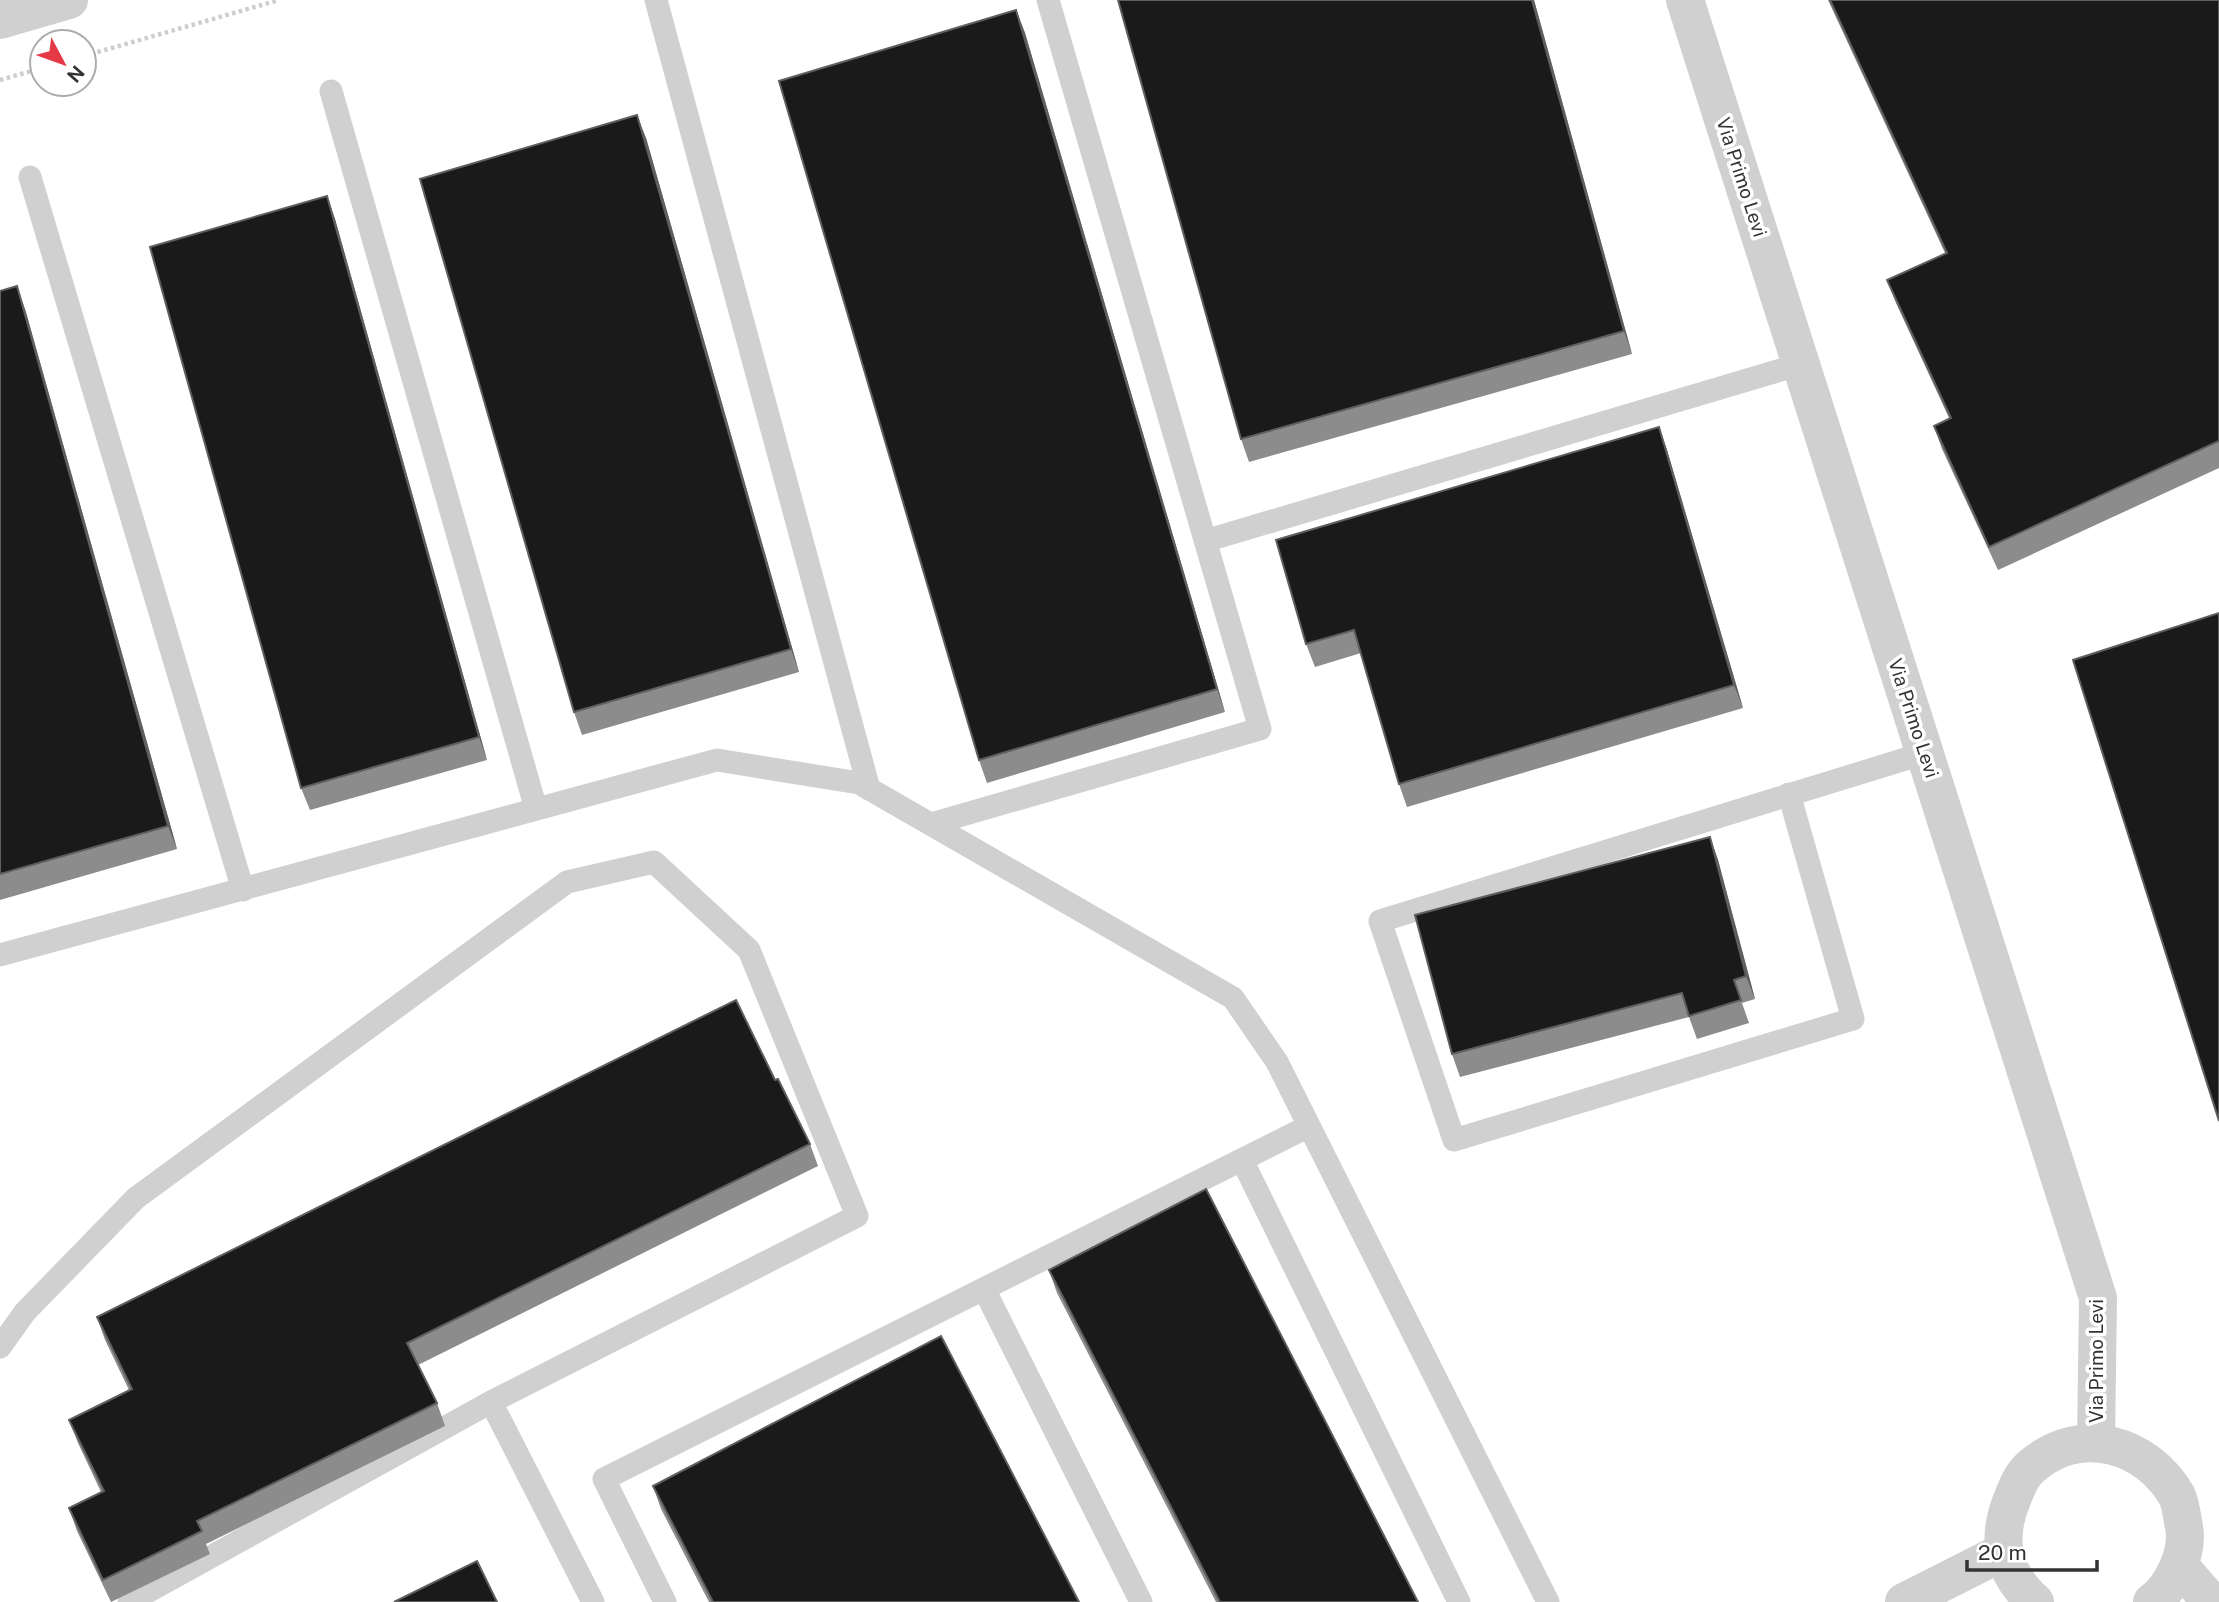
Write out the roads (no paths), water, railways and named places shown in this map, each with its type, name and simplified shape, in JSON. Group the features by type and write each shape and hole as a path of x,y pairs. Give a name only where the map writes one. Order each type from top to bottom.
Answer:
{"street":[{"path":"0,20 69,0"},
{"name":"Via Primo Levi","path":"1685,0 2098,1298 2096,1442"},
{"path":"2035,1602 2021,1590 2003,1552 2003,1521 2020,1479 2034,1464 2071,1445 2096,1442 2126,1448 2157,1467 2178,1499 2185,1533 2179,1564 2161,1595 2152,1602"},
{"path":"1905,1602 2003,1552"},
{"path":"2179,1564 2211,1602"}],"lane":[{"path":"656,0 869,789"},
{"path":"931,824 1260,729 1048,0"},
{"path":"331,91 536,809"},
{"path":"30,177 243,890"},
{"path":"1205,541 1801,364"},
{"path":"1789,794 1853,1019 1454,1140 1380,921 1789,794 1925,753"},
{"path":"0,955 717,760 859,783 1233,998 1277,1062 1548,1602"},
{"path":"0,1347 25,1312 147,1190 568,882 654,862 749,950 858,1216 491,1402 130,1602"},
{"path":"665,1602 604,1479 1309,1126"},
{"path":"1242,1160 1459,1602"},
{"path":"984,1289 1141,1602"},
{"path":"491,1402 593,1602"}]}
